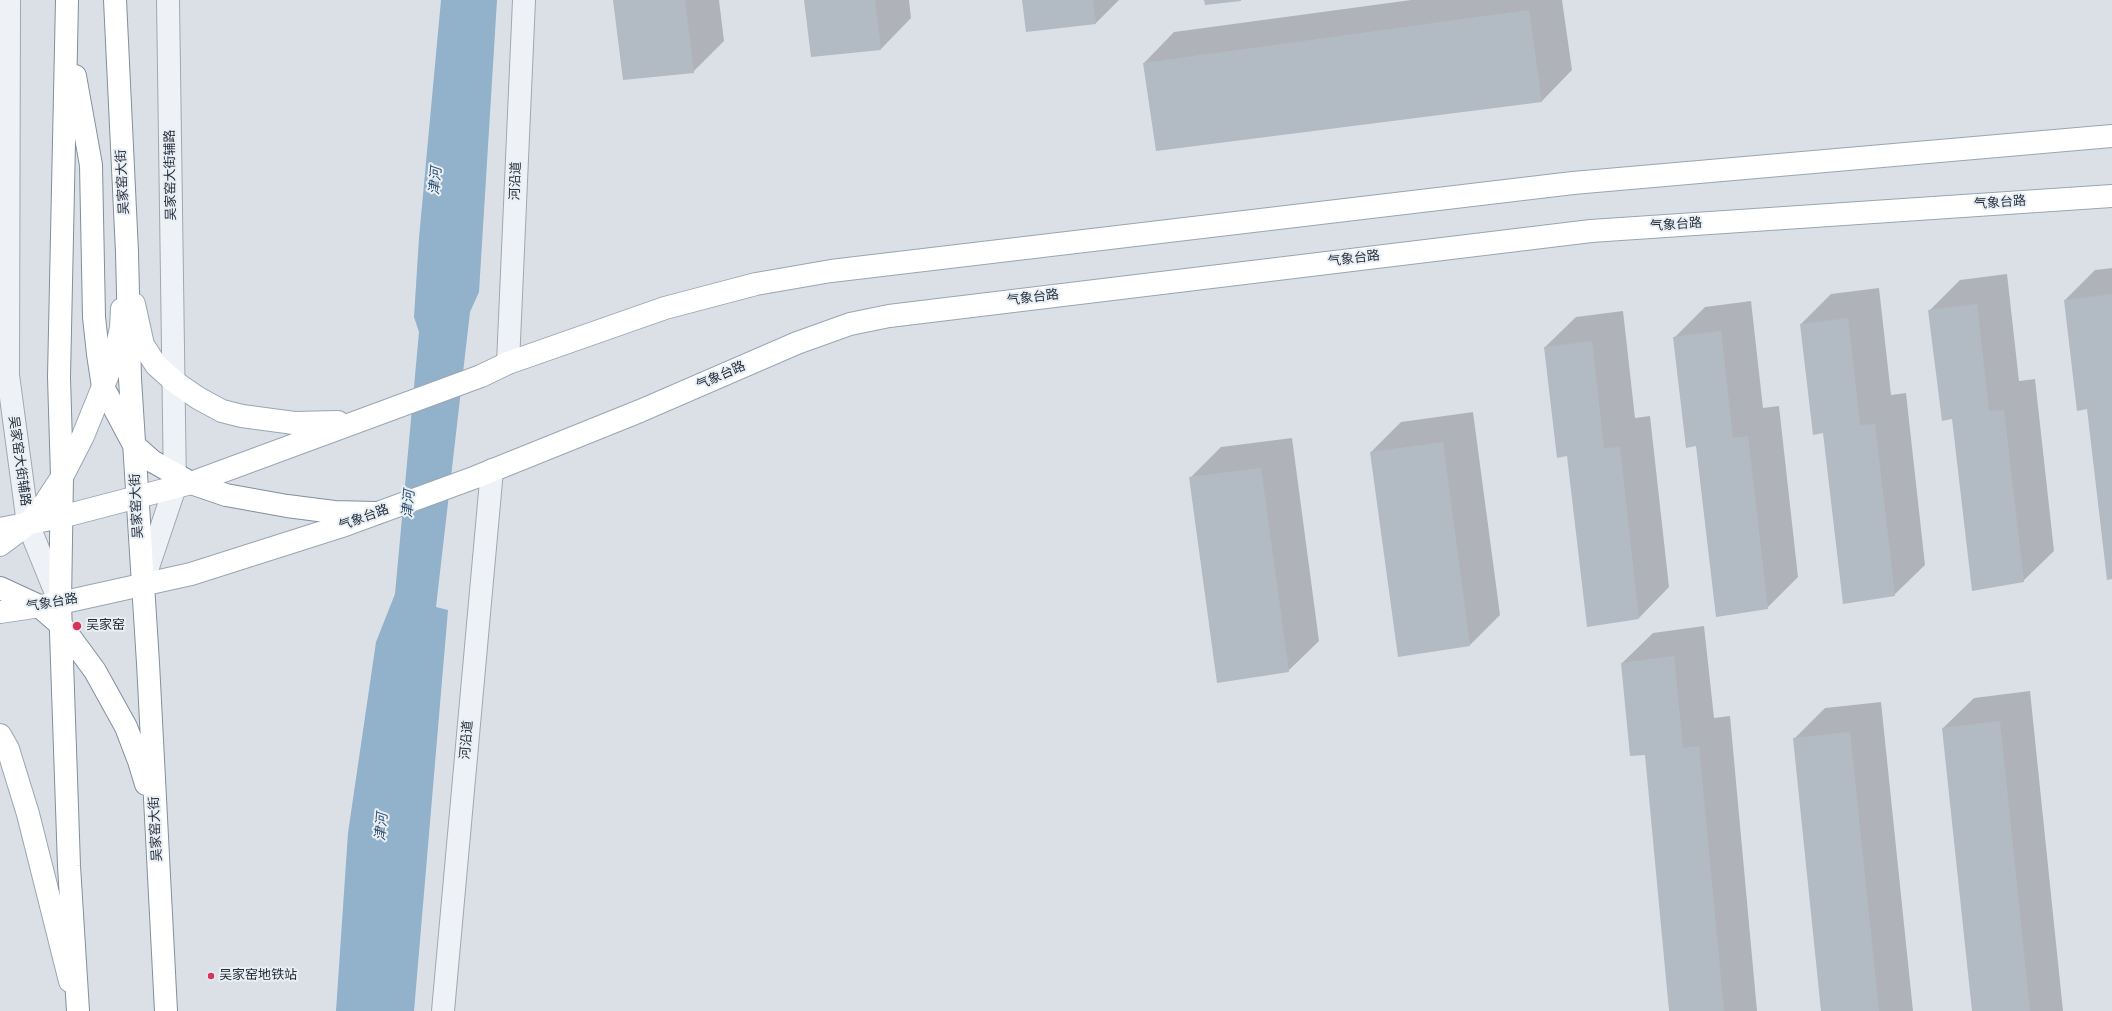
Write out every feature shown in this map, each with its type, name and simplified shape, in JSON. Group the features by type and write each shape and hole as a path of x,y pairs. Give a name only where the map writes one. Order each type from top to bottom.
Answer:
{"main road":[{"path":"67,0 59,377 62,477 60,603 62,626 69,866 78,1011"},
{"name":"吴家窑大街","path":"115,0 127,252 130,379 136,498 156,818 166,1011"},
{"path":"67,42 91,165 94,317 104,387 134,445 152,461 180,481 226,495 287,506 334,512 376,514"},
{"path":"0,529 61,517 136,498 180,481 357,421 482,376 508,362 665,308 756,284 831,271 1573,183 2112,136"},
{"name":"气象台路","path":"0,612 60,603 198,572 345,525 484,473 640,411 797,343 850,324 889,316 1590,231 2112,196"},
{"path":"0,545 28,524 45,503 62,477 83,436 113,362 121,328 127,252"},
{"path":"127,252 135,316 143,345 156,365 175,382 198,398 222,411 242,416 294,423 357,421"},
{"path":"0,588 39,606 62,626 95,671 126,727 139,761 156,818"},
{"path":"0,734 8,749 28,814 78,1011"}],"street":[{"name":"吴家窑大街辅路","path":"9,0 8,375 28,524 60,603"},
{"name":"吴家窑大街辅路","path":"142,585 180,481 175,382 168,0"},
{"name":"河沿道","path":"508,362 524,0"},
{"name":"河沿道","path":"443,1011 484,473"}],"water":[{"name":"津河","path":"441,0 497,0 479,292 470,312 436,607 448,610 414,1011 336,1011 348,833 376,642 395,594 419,332 414,317 419,238"}],"building":[{"path":"613,0 685,0 694,73 623,80"},
{"path":"804,0 875,0 881,50 811,57"},
{"path":"1022,0 1093,0 1096,24 1026,32"},
{"path":"1204,0 1241,0 1241,1 1205,5"},
{"path":"1529,10 1542,102 1156,151 1143,63"},
{"path":"2112,294 2112,579 2107,580 2087,409 2077,411 2064,300"},
{"path":"1977,304 1989,411 2004,410 2024,582 1972,591 1952,419 1942,421 1928,310"},
{"path":"1848,318 1860,425 1875,424 1895,596 1843,604 1823,433 1813,435 1800,324"},
{"path":"1721,331 1733,438 1748,436 1768,609 1716,617 1696,446 1686,448 1673,337"},
{"path":"1592,341 1604,448 1620,447 1639,619 1587,627 1567,456 1557,458 1544,347"},
{"path":"1443,442 1470,646 1398,657 1370,452"},
{"path":"1261,468 1289,672 1217,683 1189,477"},
{"path":"1674,656 1683,748 1699,746 1724,1011 1669,1011 1645,755 1630,756 1621,663"},
{"path":"2000,721 2030,1011 1972,1011 1942,728"},
{"path":"1850,732 1879,1011 1821,1011 1793,738"}],"place":[{"name":"吴家窑","path":"77,626"},
{"name":"吴家窑地铁站","path":"211,976"}]}
